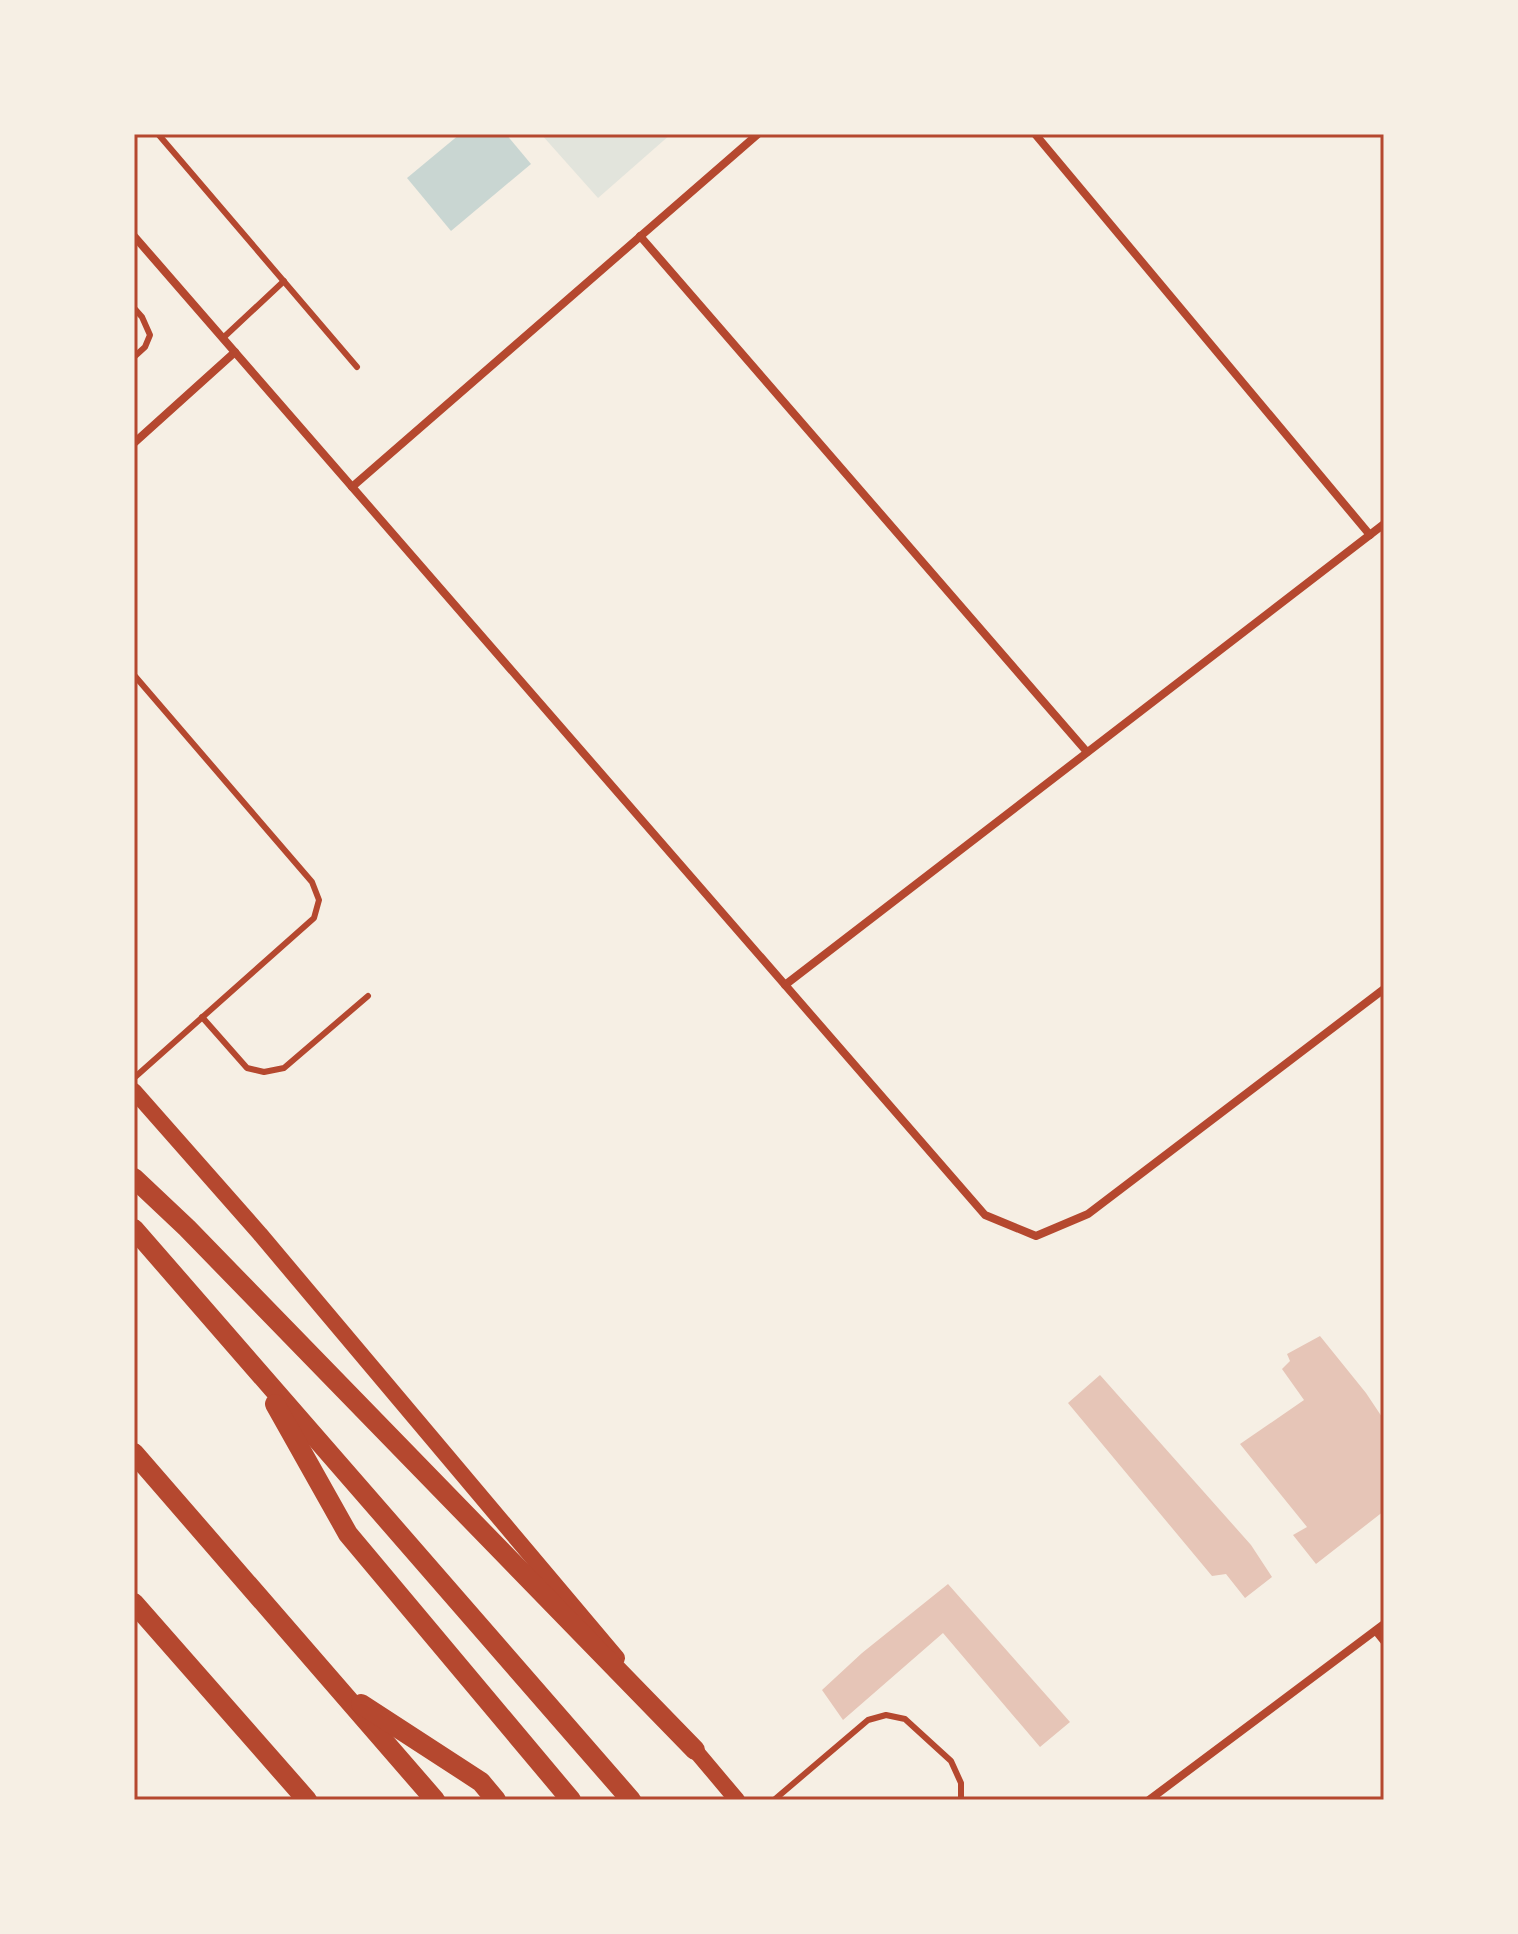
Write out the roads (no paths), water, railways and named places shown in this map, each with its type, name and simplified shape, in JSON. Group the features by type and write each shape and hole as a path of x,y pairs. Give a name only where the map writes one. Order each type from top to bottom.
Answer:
{"main road":[{"path":"134,1091 260,1234 737,1800"},
{"path":"134,1178 198,1239 695,1750"},
{"path":"134,1229 631,1800"},
{"path":"256,1369 348,1534 571,1800"},
{"path":"134,1453 435,1800"},
{"path":"134,1603 307,1800"},
{"path":"341,1691 481,1782 496,1800"}],"street":[{"path":"352,487 758,134"},
{"path":"1035,134 1370,535"},
{"path":"134,236 985,1215 1036,1236 1088,1214 1384,989"},
{"path":"640,236 1087,752"},
{"path":"136,437 235,352"},
{"path":"785,985 1384,524"},
{"path":"1149,1800 1384,1624"},
{"path":"1376,1631 1384,1641"}],"lane":[{"path":"158,134 357,367"},
{"path":"223,338 284,281"},
{"path":"134,308 150,335 145,347 134,357"},
{"path":"134,675 312,882 319,900 314,918 134,1078"},
{"path":"202,1017 247,1068 264,1072 284,1068 368,996"},
{"path":"774,1800 868,1720 886,1715 905,1719 951,1761 961,1783 961,1800"}]}
